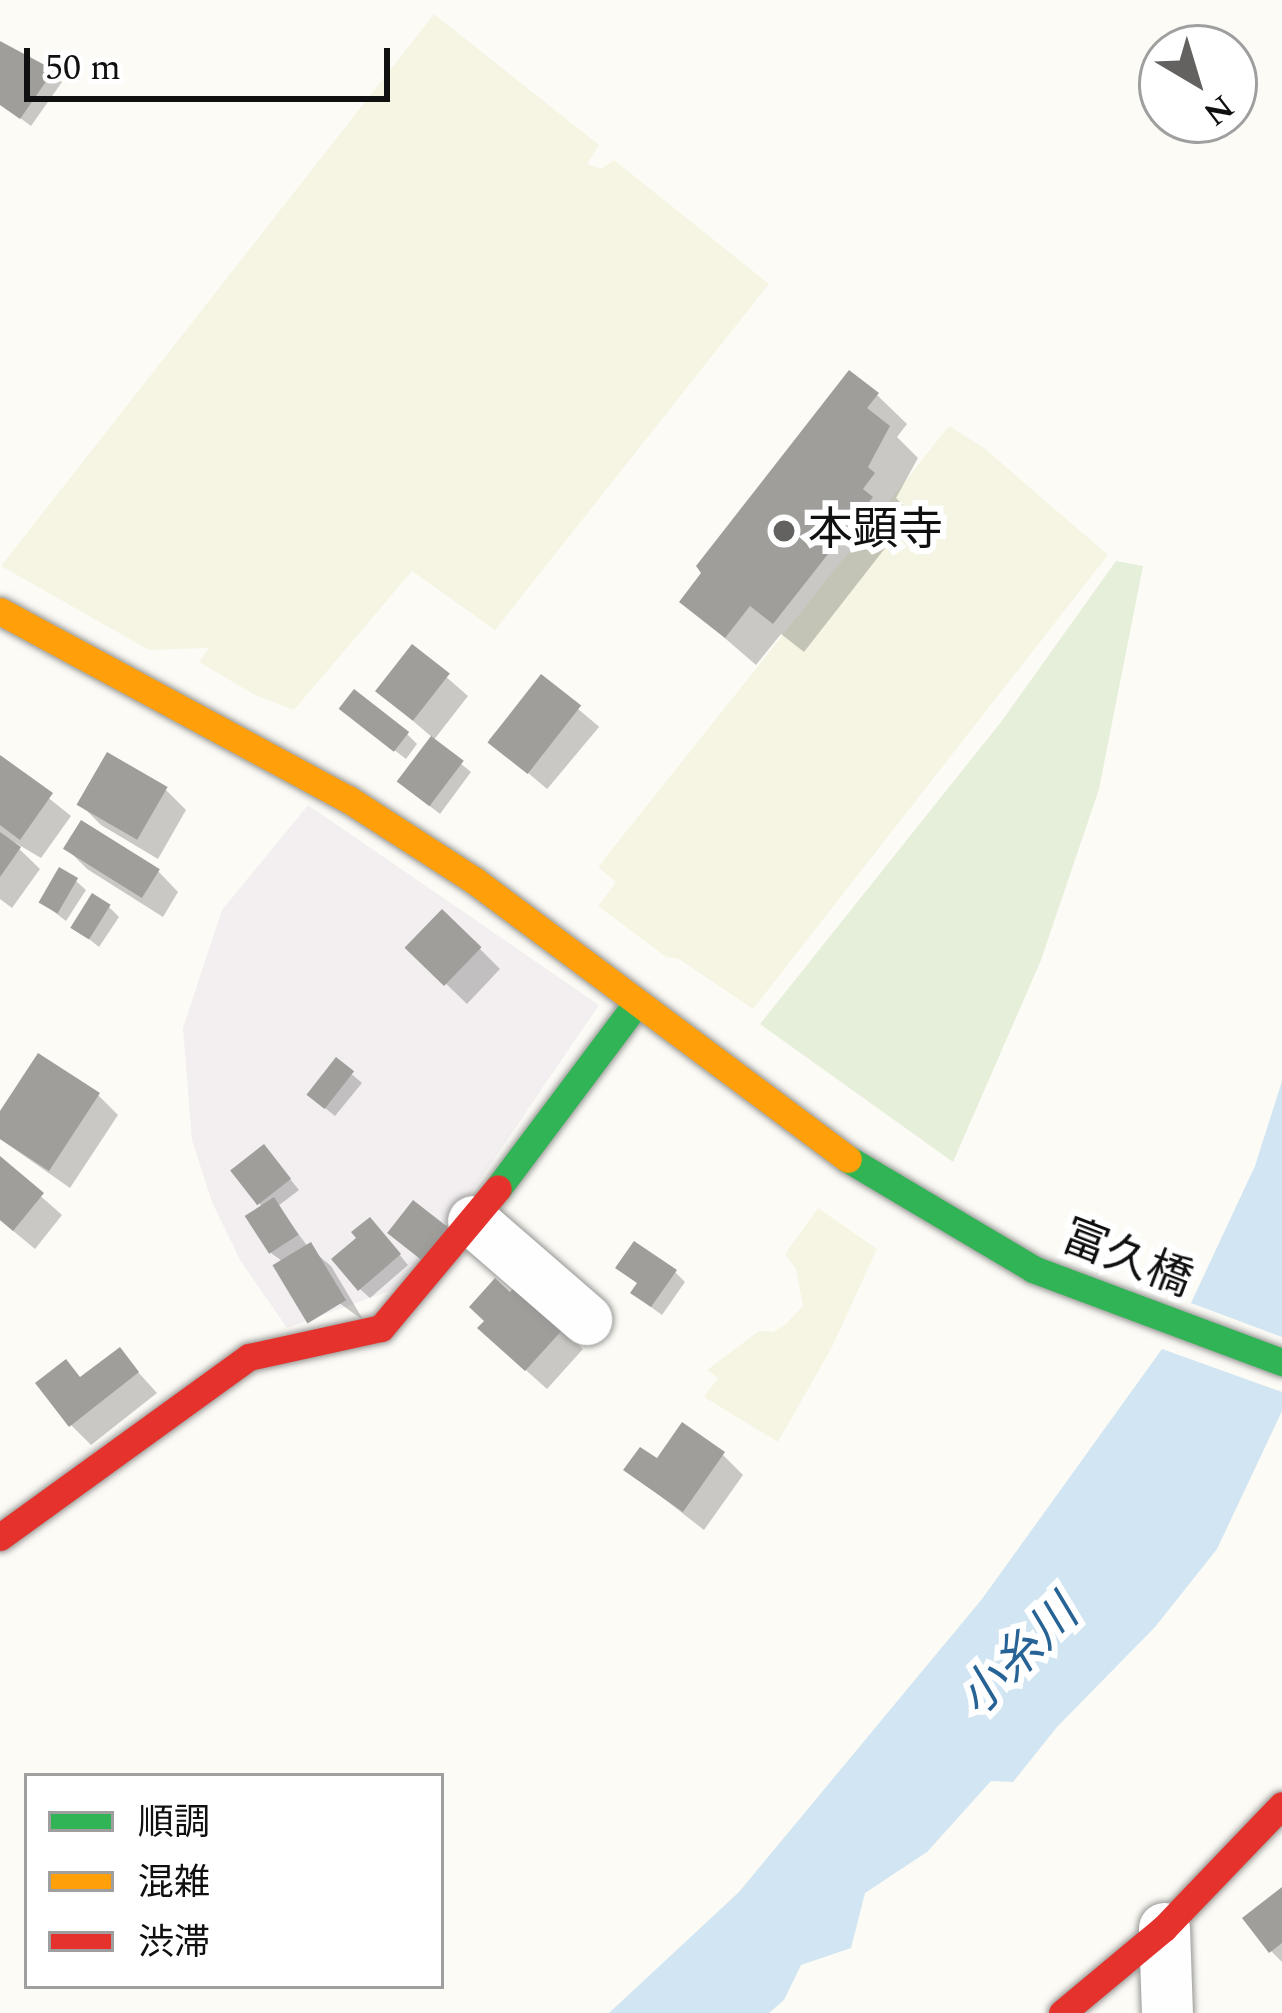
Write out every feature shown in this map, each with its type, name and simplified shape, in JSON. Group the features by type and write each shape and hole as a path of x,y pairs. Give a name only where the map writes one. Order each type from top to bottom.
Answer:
{"street":[{"name":"富久橋","path":"0,610 348,799 475,881 856,1165 948,1221 1033,1270 1282,1362"},
{"path":"0,1538 249,1357 381,1328 473,1221 637,1003"},
{"path":"473,1221 586,1318"},
{"path":"1062,2013 1164,1928 1282,1805"},
{"path":"1164,1928 1167,2013"}],"shaded area":[{"path":"308,805 599,1005 409,1284 287,1328 240,1260 212,1202 192,1140 183,1028 222,910"}],"green space":[{"path":"434,14 599,145 587,164 601,169 614,160 769,284 495,630 412,571 294,710 255,695 199,662 209,648 149,650 1,566"},
{"path":"949,426 984,448 1108,555 753,1009 679,959 666,957 598,906 616,882 598,867"},
{"path":"1116,561 1143,566 1099,789 1041,960 953,1162 760,1024 1001,722"},
{"path":"818,1208 877,1249 832,1347 778,1442 704,1397 718,1378 707,1370 759,1331 773,1332 785,1325 803,1306 796,1269 785,1254"}],"water":[{"path":"1282,1081 1282,1337 1191,1303 1255,1166"},
{"name":"小糸川","path":"1162,1349 1282,1392 1282,1411 1217,1549 1155,1627 1057,1727 1013,1782 991,1781 927,1852 865,1893 851,1948 801,1965 784,2000 769,2013 609,2013 739,1892 982,1599"}],"building":[{"path":"0,41 54,70 20,119 0,105"},
{"name":"本顕寺","path":"849,370 879,393 867,408 890,426 868,467 875,473 863,489 873,497 773,624 750,606 725,638 679,602 701,573 696,566"},
{"path":"412,644 450,674 413,721 375,691"},
{"path":"541,674 581,705 528,774 487,743"},
{"path":"354,689 409,732 394,752 339,709"},
{"path":"431,736 464,761 429,806 397,782"},
{"path":"107,752 168,787 137,840 76,805"},
{"path":"0,755 53,793 20,840 0,825"},
{"path":"81,820 160,869 142,898 63,849"},
{"path":"0,832 21,847 0,877"},
{"path":"59,867 78,878 58,914 38,903"},
{"path":"92,893 111,905 89,939 70,928"},
{"path":"442,909 482,947 444,986 404,948"},
{"path":"38,1053 100,1093 49,1171 0,1139 0,1111"},
{"path":"336,1057 354,1071 325,1109 306,1095"},
{"path":"264,1144 291,1179 257,1205 230,1170"},
{"path":"0,1156 44,1193 13,1231 0,1220"},
{"path":"274,1197 299,1235 269,1254 245,1216"},
{"path":"413,1200 451,1230 425,1263 387,1233"},
{"path":"370,1217 401,1254 358,1291 331,1259 356,1238 351,1232"},
{"path":"634,1241 677,1270 651,1307 630,1293 637,1283 615,1268"},
{"path":"311,1242 346,1300 307,1323 272,1265"},
{"path":"495,1278 510,1292 517,1284 565,1327 525,1371 477,1328 484,1321 469,1307"},
{"path":"120,1347 139,1372 69,1427 35,1383 66,1359 80,1377"},
{"path":"682,1422 725,1452 683,1512 623,1470 640,1447 657,1458"},
{"path":"1282,1887 1282,1943 1269,1953 1242,1918"}],"traffic: fast":[{"path":"498,1188 637,1003"},
{"path":"848,1159 1033,1269 1282,1362"}],"traffic: slow":[{"path":"0,611 348,799 475,881 848,1159"}],"traffic: jam":[{"path":"0,1537 249,1357 381,1328 498,1188"},
{"path":"1062,2013 1164,1928 1282,1805"}],"place":[{"name":"本顕寺","path":"784,531"}]}
